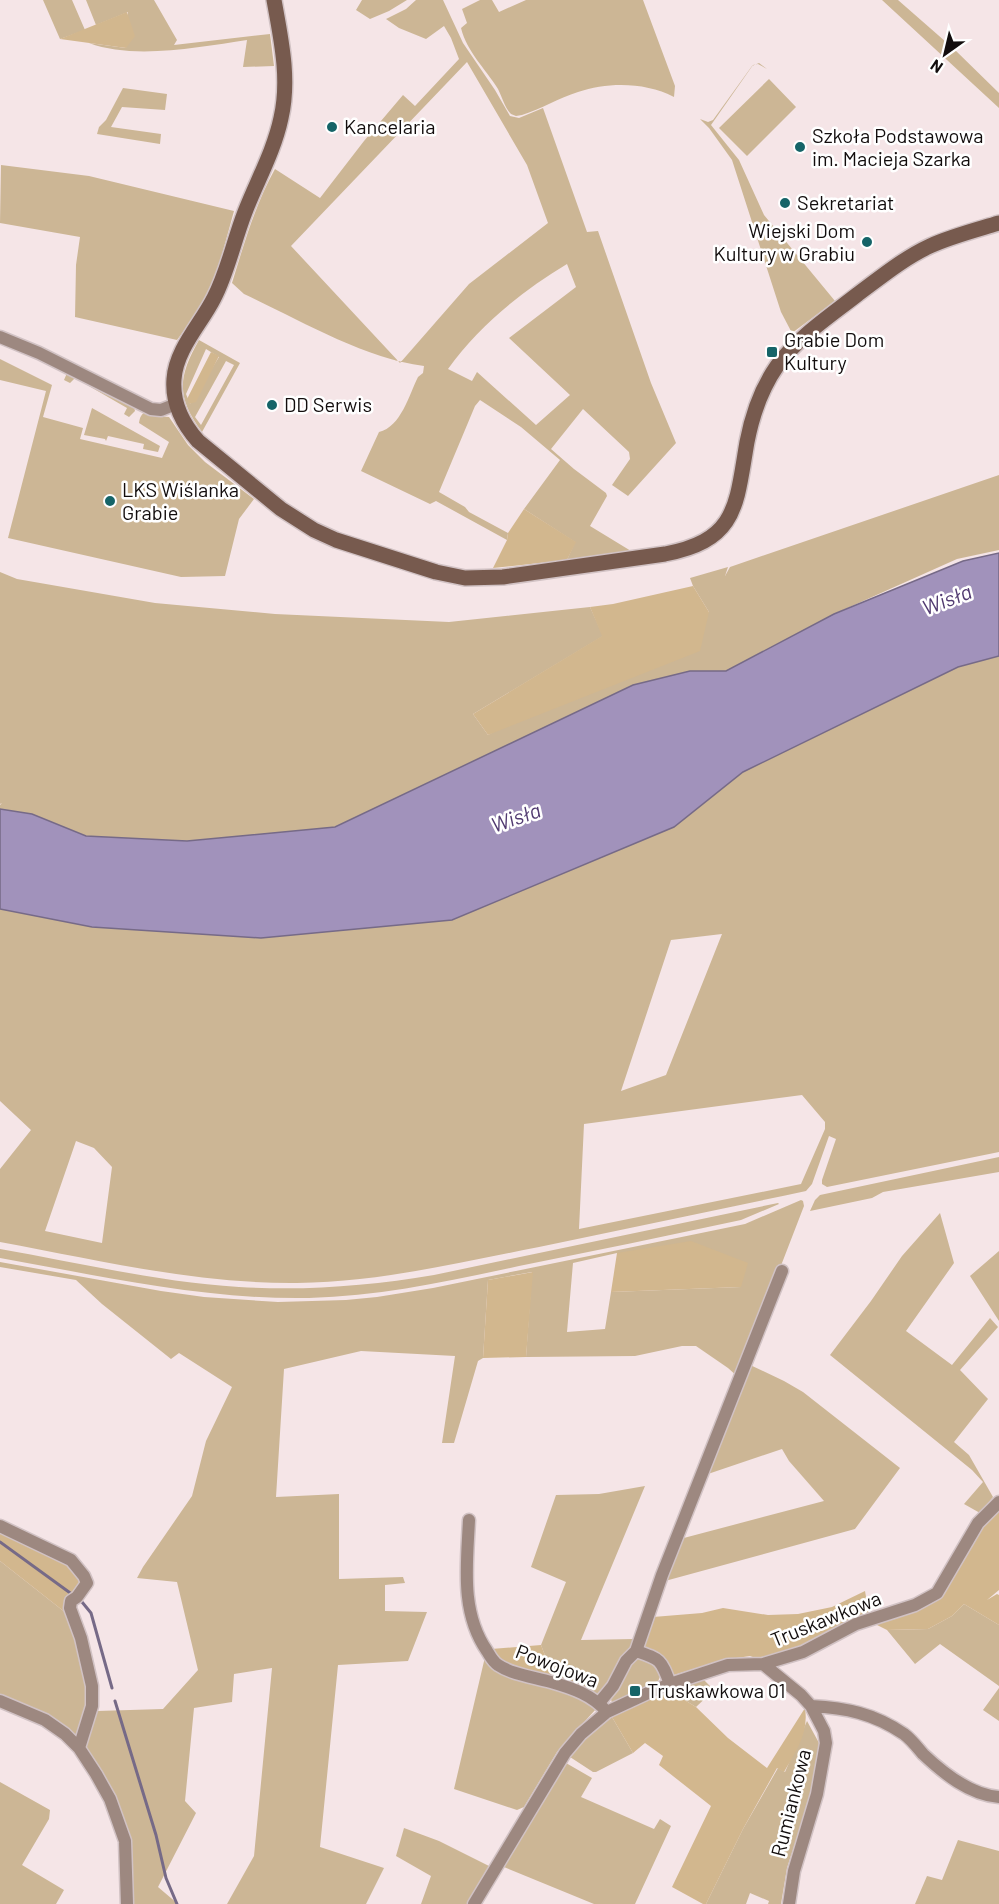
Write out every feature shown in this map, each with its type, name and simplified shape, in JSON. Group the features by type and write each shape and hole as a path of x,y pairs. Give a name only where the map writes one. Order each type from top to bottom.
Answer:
{"street":[{"path":"274,0 282,44 284,74 281,120 271,151 243,215 220,286 178,360 174,380 176,404 187,427 198,441 290,515 336,540 422,569 465,578 503,577 680,551 701,544 712,537 732,514 740,488 750,430 757,407 772,373 794,346 828,317 919,252 947,239 999,223"},
{"path":"0,337 39,353 151,409 162,410 176,404"},
{"path":"603,1707 626,1660 636,1651 662,1575 782,1271"},
{"name":"Truskawkowa","path":"474,1904 565,1753 603,1707 728,1665 763,1664 803,1652 856,1624 915,1605 937,1593 978,1523 999,1502"},
{"name":"Powojowa","path":"469,1520 468,1604 477,1636 495,1663 508,1670 583,1693 603,1707"},
{"path":"0,1526 71,1560 87,1583 77,1597 71,1601 70,1608 81,1638 92,1686 92,1706 79,1748"},
{"path":"636,1651 656,1658 665,1670 670,1684"},
{"name":"Rumiankowa","path":"763,1664 811,1706 824,1731 826,1743 817,1794 794,1871 789,1904"},
{"path":"0,1701 45,1720 66,1734 79,1748 110,1799 125,1841 127,1904"},
{"path":"811,1706 857,1711 874,1718 906,1735 938,1768 955,1780 976,1791 999,1797"}],"shaded area":[{"path":"43,0 72,0 85,30 60,39"},
{"path":"86,0 154,0 177,40 174,45 270,34 274,66 243,67 247,40 167,51 126,51 89,43 126,48 128,12 96,25"},
{"path":"362,0 407,0 370,19 356,10"},
{"path":"416,0 443,0 463,43 510,116 519,118 543,108 587,232 598,231 651,383 676,443 628,496 612,485 630,459 629,452 583,409 551,449 606,493 607,496 590,526 631,551 567,560 575,542 524,509 560,460 521,427 480,400 475,406 439,492 465,507 469,512 508,533 507,540 436,501 430,504 361,471 379,432 387,429 399,417 418,377 423,373 424,366 401,362 469,284 548,223 527,165 467,62 291,246 398,361 332,337 244,294 232,283 256,211 275,169 320,198 403,95 415,106 459,59 444,26 426,39 399,28 386,19 406,9","holes":["567,264 576,287 509,338 570,395 536,425 477,372 472,381 448,369 473,338 502,310"]},
{"path":"480,0 492,0 499,12 526,0 643,0 675,86 674,97 639,86 602,86 571,94 522,115 511,114 498,89 467,45 461,28 467,23 462,9"},
{"path":"882,0 898,0 954,49 999,93 999,108"},
{"path":"127,12 135,36 126,48 60,39"},
{"path":"752,66 711,125 739,160 764,215 835,301 792,333 781,312 732,160 700,119 708,122 713,120"},
{"path":"769,79 796,107 747,156 719,128"},
{"path":"123,88 167,94 165,110 122,107 111,127 161,134 160,144 97,134"},
{"path":"1,165 89,176 234,211 208,298 177,340 75,317 76,265 80,237 0,223"},
{"path":"199,340 240,363 202,432 184,397 184,376","holes":["206,349 219,357 190,404 186,394","226,361 234,365 201,425 195,417"]},
{"path":"211,352 219,356 196,402 189,404 187,399"},
{"path":"0,359 52,385 43,417 83,428 80,439 162,458 169,442 139,423 143,413 147,411 155,416 169,417 188,445 205,462 254,499 239,519 225,576 181,577 8,538 46,391 0,380"},
{"path":"67,373 134,407 135,411 129,417 124,414 127,408 75,378 70,383 64,380"},
{"path":"92,408 160,446 158,452 143,449 144,444 108,436 106,441 84,435"},
{"path":"999,475 999,550 957,559 834,614 726,671 690,671 633,685 335,828 187,841 86,836 32,814 0,809 2,803 0,804 0,572 17,579 155,603 275,614 449,622 590,607 603,636 473,714 488,735 709,612 690,578 728,567 725,576 730,567"},
{"path":"524,509 576,542 567,560 493,568 507,540 508,533"},
{"path":"693,586 709,612 700,651 488,735 473,714 602,636 590,607"},
{"path":"999,656 999,1152 827,1187 822,1184 822,1180 836,1139 829,1136 812,1184 806,1191 418,1271 328,1282 222,1280 147,1270 0,1242 0,1169 31,1130 0,1101 0,909 92,927 674,827 743,772 958,667","holes":["722,934 666,1075 621,1091 671,940","802,1095 825,1122 825,1129 801,1184 579,1229 584,1124","76,1141 94,1148 112,1167 102,1243 45,1231"]},
{"path":"999,1157 999,1172 883,1192 872,1198 810,1211 820,1195"},
{"path":"803,1201 804,1206 738,1377 696,1346 682,1346 635,1356 526,1357 532,1272 488,1280 483,1358 478,1361 454,1443 442,1443 455,1356 361,1351 284,1369 276,1497 339,1494 339,1579 403,1577 405,1583 385,1585 385,1611 427,1612 408,1661 338,1665 320,1847 384,1868 366,1904 227,1904 254,1856 272,1668 234,1674 232,1702 194,1708 185,1801 196,1813 158,1887 178,1904 130,1904 129,1850 108,1785 86,1746 97,1711 163,1709 198,1670 177,1582 137,1578 192,1496 206,1441 232,1387 179,1353 171,1359 102,1304 76,1280 0,1267 0,1262 204,1297 278,1302 346,1300 433,1288 745,1224","holes":["617,1253 741,1287 611,1292 605,1329 567,1332 573,1263"]},
{"path":"778,1203 741,1220 713,1226 441,1282 336,1297 270,1298 192,1291 0,1258 0,1249 209,1285 264,1288 337,1287 434,1275"},
{"path":"940,1213 954,1263 906,1331 952,1365 990,1318 998,1327 960,1370 988,1399 954,1442 969,1455 993,1497 980,1513 964,1504 983,1482 972,1470 830,1355 902,1256"},
{"path":"691,1241 748,1263 741,1287 611,1292 617,1253"},
{"path":"999,1251 999,1321 970,1276"},
{"path":"533,1272 526,1357 483,1358 488,1280"},
{"path":"748,1364 803,1392 900,1468 855,1529 665,1581 680,1539 824,1501 789,1461 782,1449 705,1475"},
{"path":"645,1486 581,1640 634,1639 632,1647 600,1696 554,1679 541,1645 566,1582 531,1567 556,1495 599,1494"},
{"path":"999,1507 999,1590 987,1600 999,1595 999,1625 964,1604 952,1616 928,1629 887,1630 873,1623 939,1594 990,1515"},
{"path":"0,1530 63,1558 83,1577 66,1613 0,1561"},
{"path":"0,1561 66,1613 77,1635 89,1706 79,1739 0,1697"},
{"path":"865,1591 869,1614 816,1641 764,1661 750,1656 723,1660 674,1675 668,1663 661,1656 641,1646 653,1617 702,1613 723,1608 768,1615 798,1614 832,1607"},
{"path":"964,1604 999,1625 999,1686 940,1644 915,1664 887,1630 928,1629 952,1616"},
{"path":"541,1645 554,1679 499,1660 491,1649"},
{"path":"485,1657 589,1700 596,1709 557,1752 524,1807 517,1810 454,1789"},
{"path":"640,1657 652,1661 661,1674 657,1684 638,1692 635,1685 631,1687 633,1692 630,1693 631,1695 612,1703 611,1699 626,1669"},
{"path":"702,1678 714,1690 696,1707 668,1690"},
{"path":"999,1688 999,1721 983,1710"},
{"path":"668,1690 696,1707 728,1738 767,1768 805,1708 805,1726 797,1749 784,1772 777,1768 743,1829 706,1904 672,1887 711,1806 659,1765 663,1756 645,1743 633,1753 612,1717"},
{"path":"612,1717 633,1753 593,1772 570,1757 587,1736"},
{"path":"807,1721 819,1743 813,1788 787,1868 781,1904 768,1904 769,1901 750,1893 746,1904 706,1904 743,1829 778,1768 785,1772"},
{"path":"566,1763 592,1778 581,1797 654,1829 660,1819 671,1826 635,1904 594,1904 504,1867"},
{"path":"0,1782 50,1810 49,1819 22,1865 64,1890 56,1904 0,1904"},
{"path":"404,1828 439,1841 491,1867 468,1904 421,1904 431,1876 396,1856"},
{"path":"958,1840 999,1851 999,1904 915,1904 927,1876 942,1880"}],"water":[{"name":"Wisła","path":"999,553 999,656 958,667 743,772 674,827 452,920 261,938 92,927 0,909 0,809 32,814 86,836 187,841 335,827 633,685 690,671 726,671 834,614 963,561"}],"waterway":[{"path":"0,1542 73,1595"},
{"path":"82,1602 91,1613 112,1688"},
{"path":"115,1701 156,1835 166,1878 177,1904"}],"place":[{"name":"Kancelaria","path":"332,127"},
{"name":"Szkoła Podstawowa im. Macieja Szarka","path":"800,147"},
{"name":"Sekretariat","path":"785,203"},
{"name":"Wiejski Dom Kultury w Grabiu","path":"867,242"},
{"name":"Grabie Dom Kultury","path":"772,352"},
{"name":"DD Serwis","path":"272,405"},
{"name":"LKS Wiślanka Grabie","path":"110,501"},
{"name":"Truskawkowa 01","path":"635,1691"}]}
